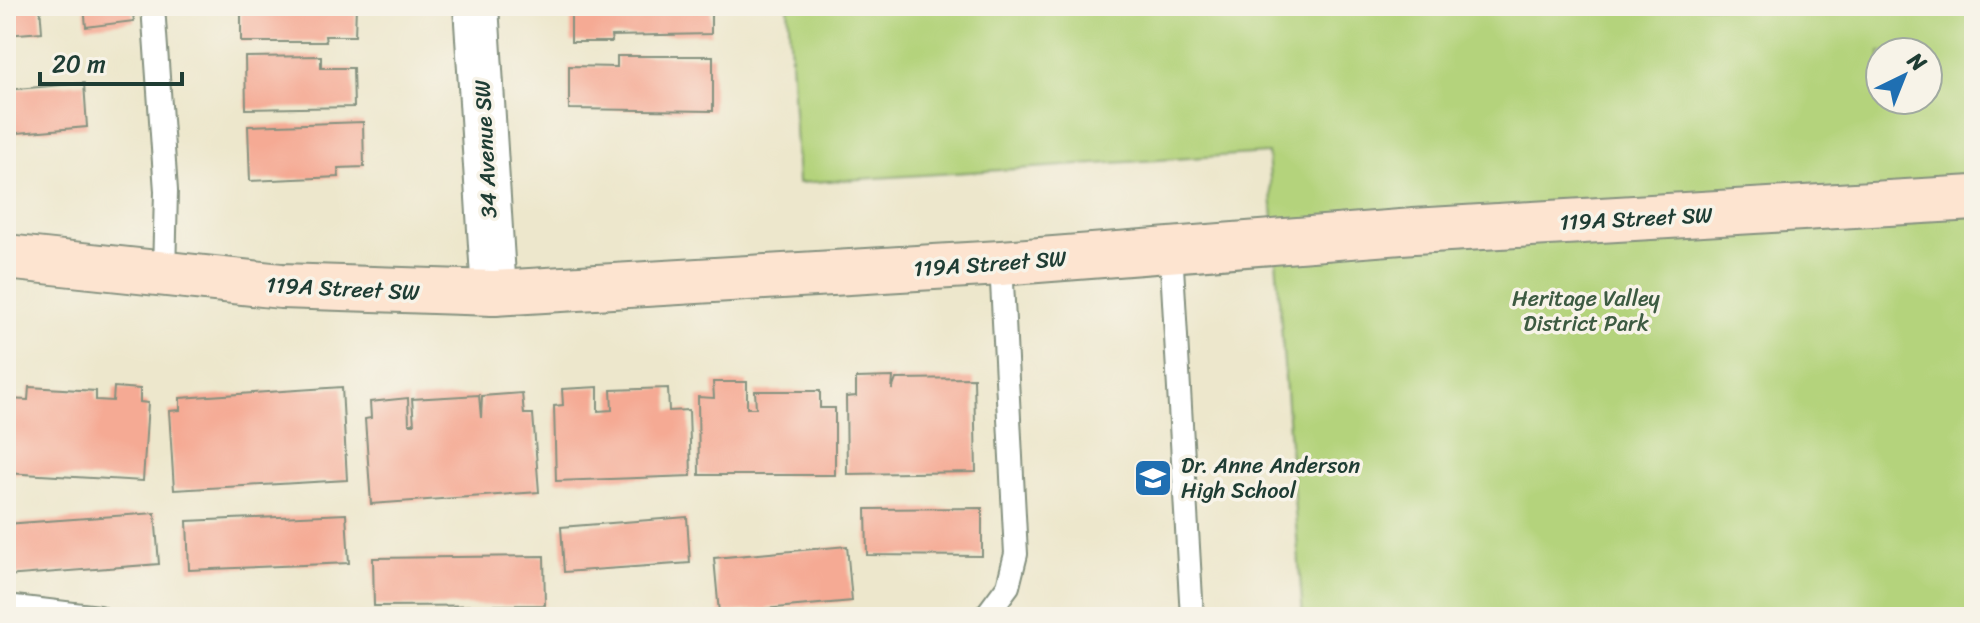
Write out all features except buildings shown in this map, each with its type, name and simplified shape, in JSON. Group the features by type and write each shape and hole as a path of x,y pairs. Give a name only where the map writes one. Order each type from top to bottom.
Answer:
{"street":[{"name":"34 Avenue SW","path":"476,6 494,293"},
{"name":"119A Street SW","path":"6,257 281,286 494,293 1001,263 1414,231 1974,198"}],"lane":[{"path":"153,6 166,191 164,274"},
{"path":"1171,249 1192,617"},
{"path":"985,617 1008,586 1016,554 1001,263"},
{"path":"6,606 99,617"}],"green space":[{"name":"Heritage Valley District Park","path":"788,6 1974,6 1974,617 1303,617 1268,153 798,183"}],"place":[{"name":"Dr. Anne Anderson High School","path":"1153,478"}]}
